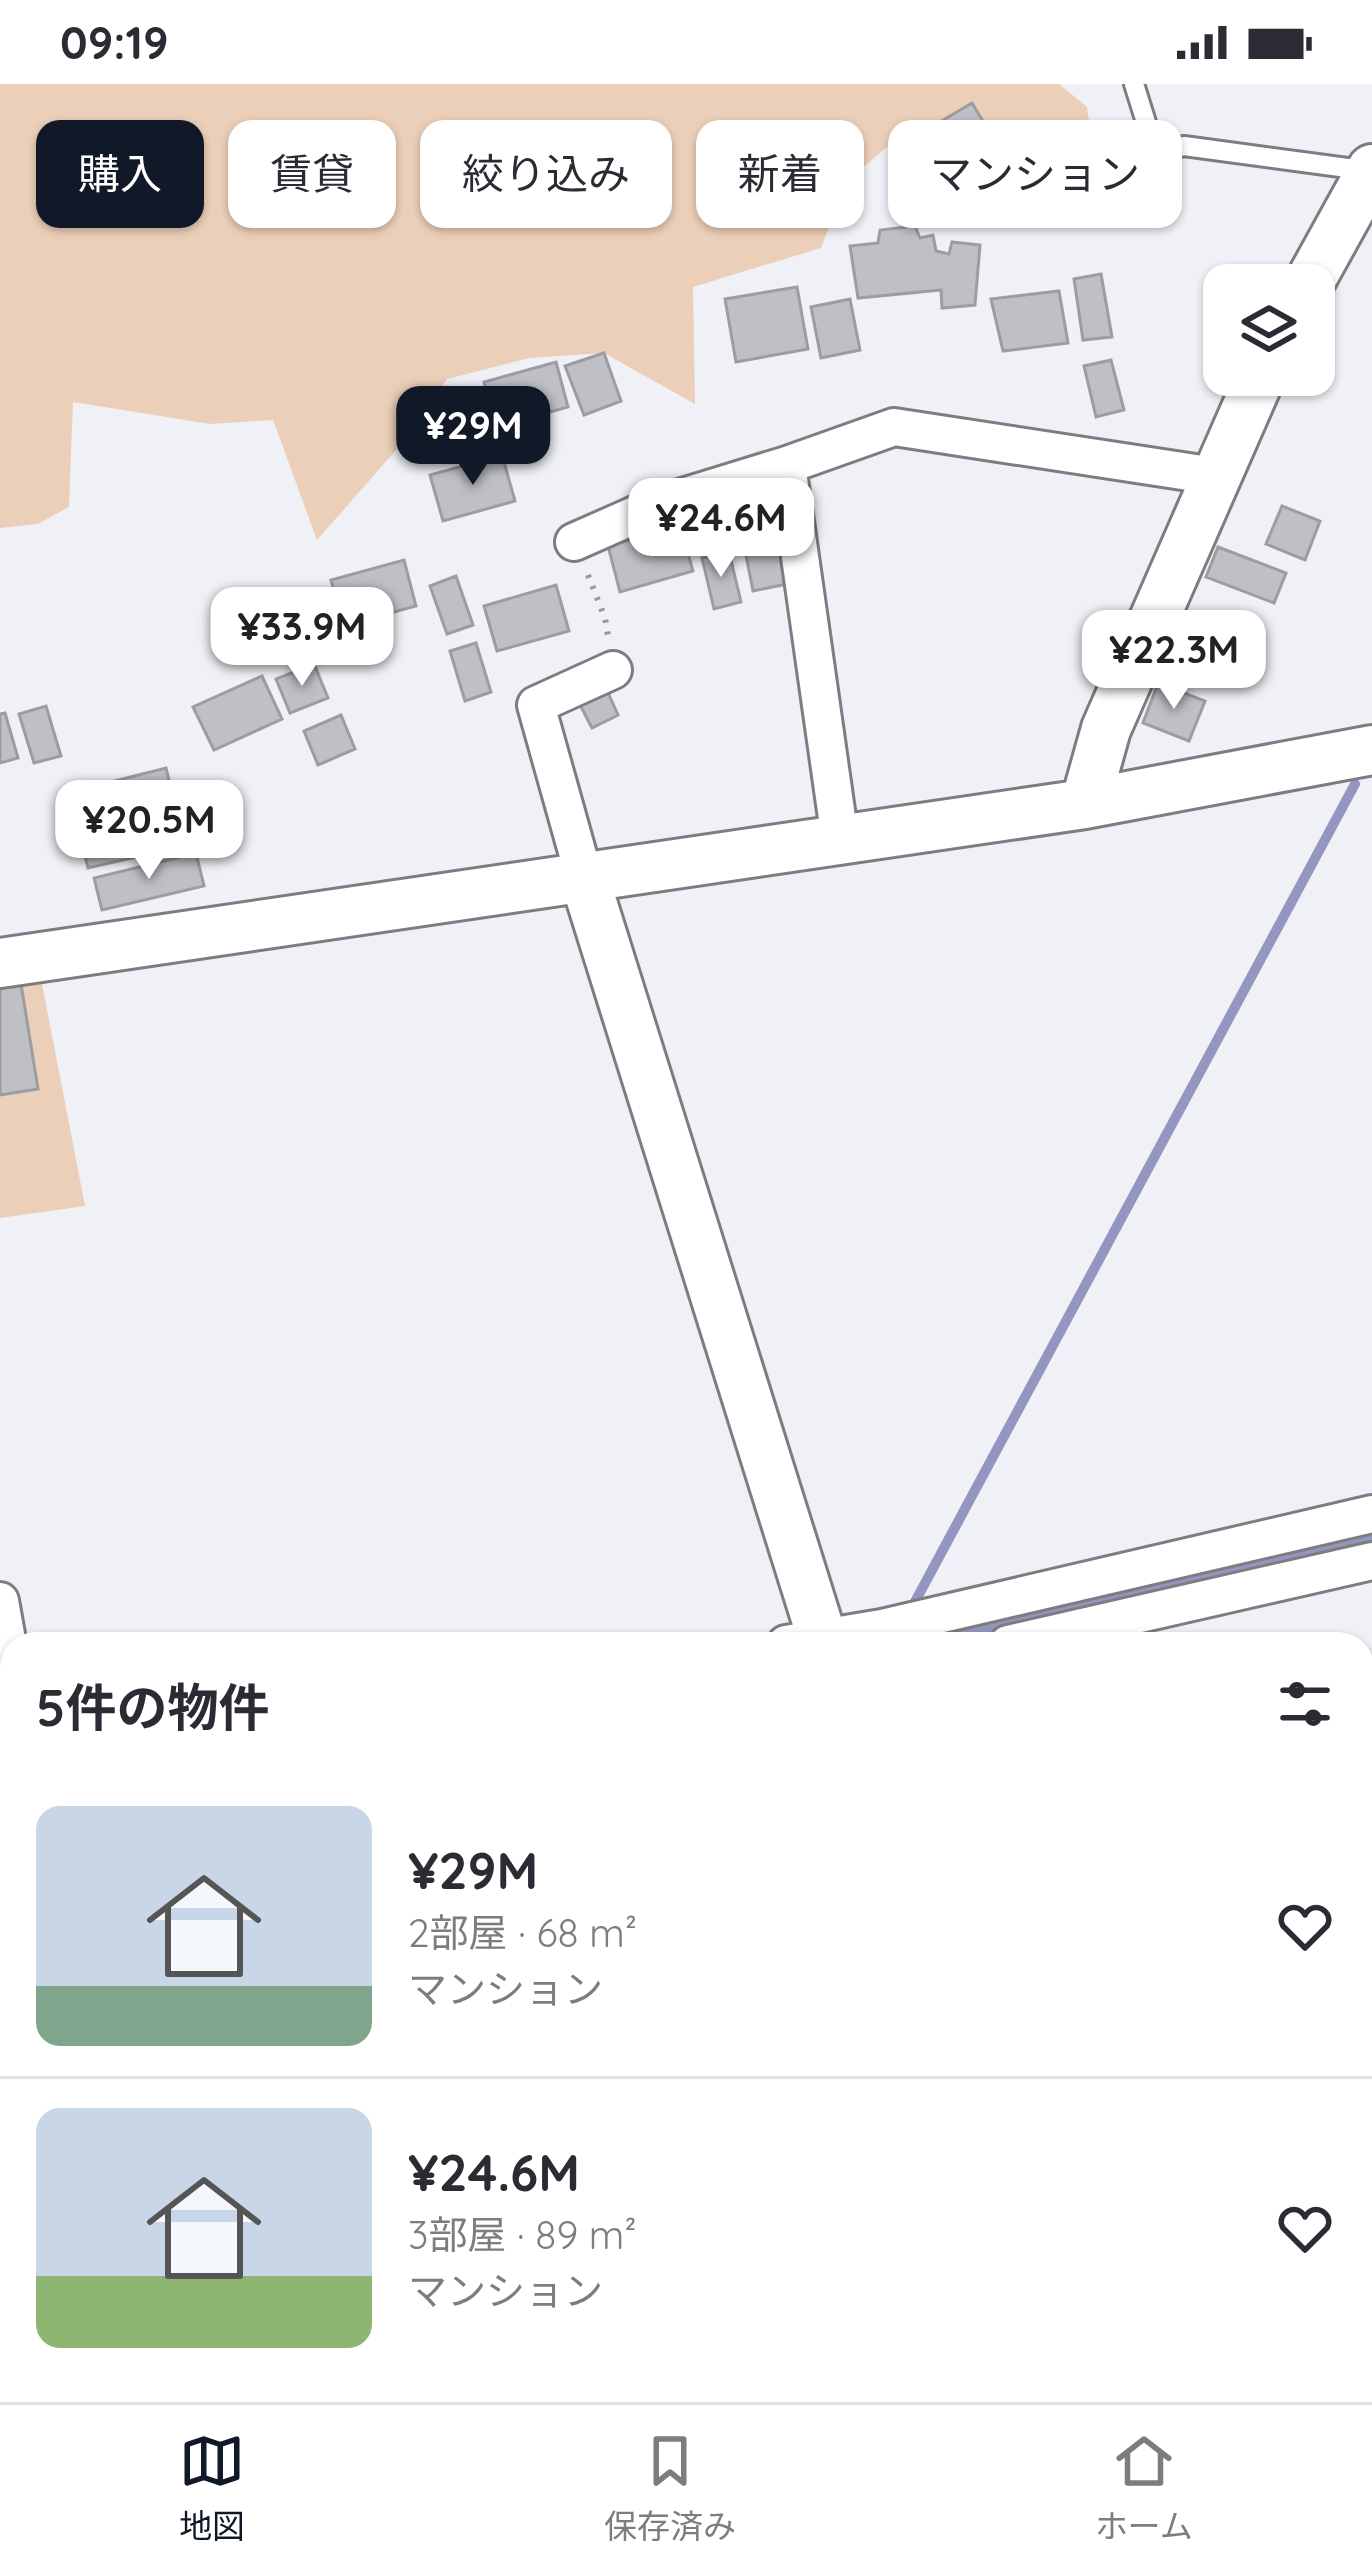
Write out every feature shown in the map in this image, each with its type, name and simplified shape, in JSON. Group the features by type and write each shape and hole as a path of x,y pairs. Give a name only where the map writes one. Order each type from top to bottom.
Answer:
{"street":[{"path":"1320,264 1372,170"},
{"path":"1085,804 1106,729 1251,396"},
{"path":"574,542 660,504 893,428 1215,476"},
{"path":"787,465 840,839"},
{"path":"613,670 536,705 807,1632"},
{"path":"0,963 1085,804 1372,750"},
{"path":"860,1632 1372,1514"},
{"path":"1061,1632 1372,1561"},
{"path":"0,1601 6,1632"}],"lane":[{"path":"1134,84 1145,120"},
{"path":"1182,146 1372,170"}],"path":[{"path":"574,542 605,618 613,670"}],"shaded area":[{"path":"0,84 1059,84 1087,107 1089,120 888,120 888,146 864,167 864,120 696,120 696,228 829,228 821,248 693,287 695,404 604,353 530,358 447,379 404,441 317,540 273,420 210,424 73,402 69,507 38,524 0,528"},
{"path":"39,968 85,1206 0,1218 0,975"}],"building":[{"path":"972,103 982,120 943,120"},
{"path":"916,228 920,238 933,235 936,251 949,254 952,242 980,245 975,305 942,308 941,290 858,298 850,246 878,243 880,230"},
{"path":"1101,274 1112,337 1083,340 1074,279"},
{"path":"797,287 808,349 736,362 725,299"},
{"path":"1059,291 1068,343 1003,351 991,299"},
{"path":"850,299 860,350 821,358 811,307"},
{"path":"604,353 621,401 584,415 565,366"},
{"path":"1111,360 1124,410 1096,417 1084,366"},
{"path":"556,362 568,407 496,427 484,382"},
{"path":"502,455 515,501 443,521 430,475"},
{"path":"1282,506 1320,521 1305,560 1266,544"},
{"path":"680,526 693,571 620,592 608,546"},
{"path":"782,532 792,583 753,591 743,540"},
{"path":"1218,547 1286,573 1274,603 1206,577"},
{"path":"729,552 741,602 714,609 702,558"},
{"path":"404,560 416,606 344,626 331,580"},
{"path":"456,576 473,625 447,634 430,586"},
{"path":"556,585 569,631 497,651 484,606"},
{"path":"332,612 346,646 309,662 295,627"},
{"path":"476,643 491,692 465,701 450,651"},
{"path":"314,664 328,698 290,713 276,679"},
{"path":"262,676 282,719 214,750 193,707"},
{"path":"1158,683 1205,701 1189,741 1143,723"},
{"path":"606,688 618,715 592,728 578,701"},
{"path":"46,706 61,756 34,763 19,714"},
{"path":"5,713 18,758 0,763 0,714"},
{"path":"341,715 355,749 318,765 304,731"},
{"path":"166,768 174,801 73,826 66,793"},
{"path":"181,812 189,845 88,868 80,835"},
{"path":"196,853 204,886 102,910 94,878"},
{"path":"21,984 38,1089 0,1095 0,987"}],"waterway":[{"path":"910,1611 1355,784"},
{"path":"972,1632 1372,1540"}]}
